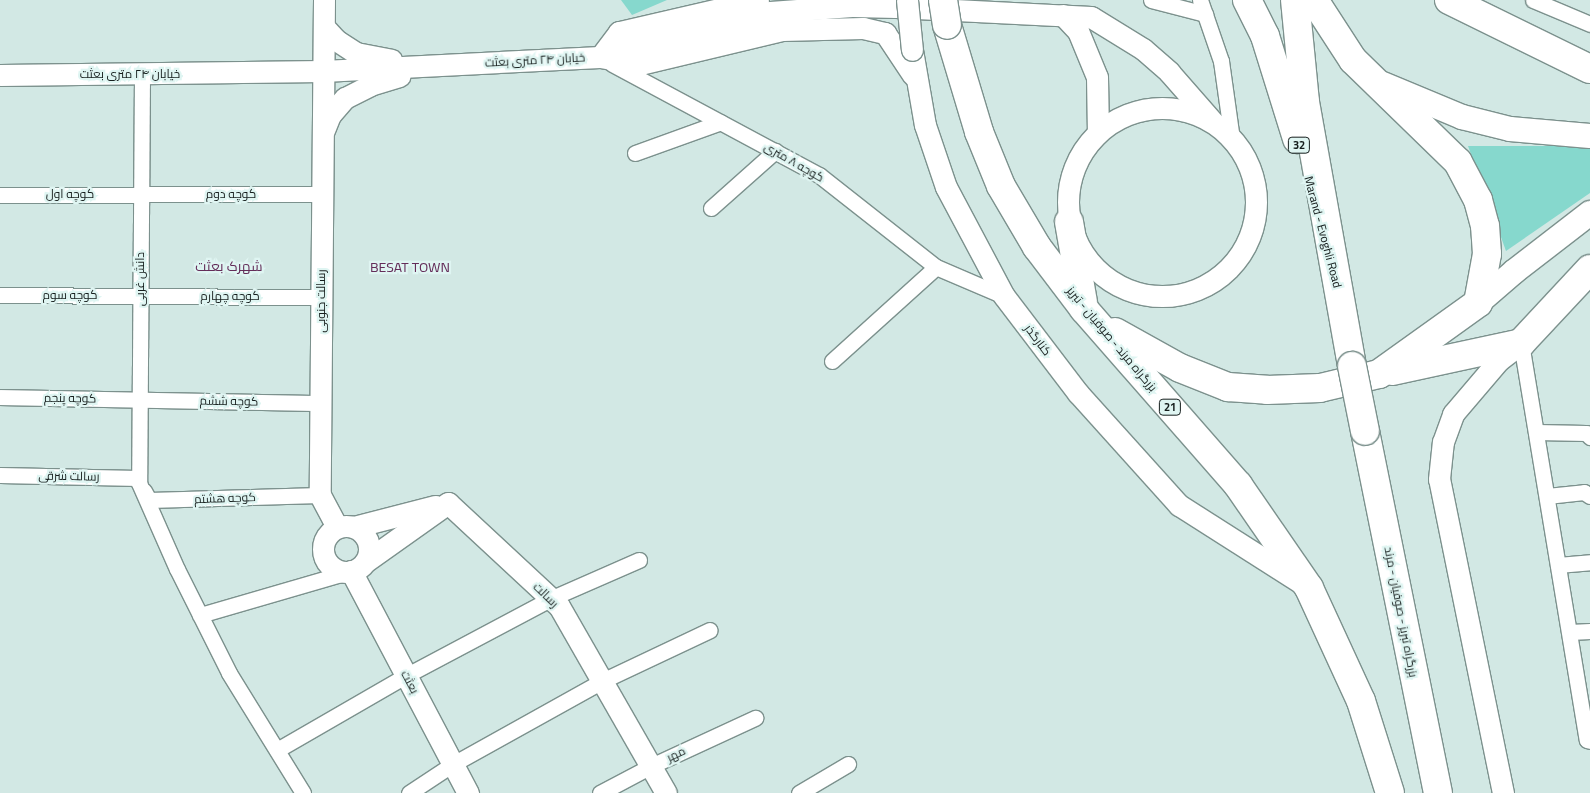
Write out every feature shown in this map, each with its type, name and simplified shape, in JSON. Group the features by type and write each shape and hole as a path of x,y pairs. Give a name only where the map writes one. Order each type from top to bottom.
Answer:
{"highway":[{"name":"Marand - Evoghli Road","path":"1247,0 1265,36 1309,179 1339,295"},
{"path":"1295,0 1305,102 1339,295"},
{"path":"1314,0 1353,60 1378,82 1458,162 1478,200 1485,226 1487,254 1478,303 1379,374"},
{"path":"1449,0 1590,69"},
{"name":"بزرگراه مرند - صوفیان - تبریز","path":"945,12 954,54 990,163 1019,216 1037,247 1084,309 1238,485 1309,588 1360,701 1390,793"},
{"path":"1019,216 1083,259"},
{"path":"1069,222 1083,259 1084,309 1131,343 1180,368 1228,387 1267,390 1320,388 1521,343 1590,269"},
{"name":"بزرگراه تبریز - صوفیان - مرند","path":"1339,295 1438,793"}],"main road":[{"path":"1378,82 1462,117 1510,129 1590,136"},
{"path":"1478,303 1515,271 1590,213"}],"street":[{"name":"رسالت جنوبی","path":"324,0 320,495 345,527"},
{"path":"758,0 619,32 600,57 640,64 782,30 863,28 884,33 916,80"},
{"name":"کنارگذر","path":"907,0 916,80 925,125 946,186 1004,296 1078,393 1179,505 1309,588"},
{"path":"1151,0 1203,7 1221,61 1232,138"},
{"path":"1533,0 1590,24"},
{"name":"خیابان ۲۴ متری بعثت","path":"0,75 142,75 323,71 600,57 770,12 852,6 1091,17 1143,49 1170,72 1213,122"},
{"path":"1063,15 1078,32 1097,77 1098,132"},
{"path":"324,27 336,40 356,52 431,66"},
{"name":"کوچه ۸ متری","path":"600,57 819,175 936,266 1004,296"},
{"path":"322,133 337,105 354,92 431,66"},
{"name":"دانش غربی","path":"139,480 142,75"},
{"path":"1069,222 1067,197 1072,173 1082,151 1098,132 1126,115 1142,110 1166,108 1191,112 1213,122 1232,138 1246,159 1254,182 1256,206 1252,231 1241,253 1226,272 1205,286 1182,294 1157,296 1133,292 1118,285 1083,259"},
{"path":"635,153 721,122"},
{"path":"711,208 775,151"},
{"name":"کوچه دوم","path":"140,194 322,194"},
{"name":"کوچه اول","path":"0,195 140,194"},
{"path":"832,361 936,266"},
{"name":"کوچه سوم","path":"0,295 140,296"},
{"name":"کوچه چهارم","path":"140,296 321,297"},
{"path":"1502,793 1439,479 1443,442 1453,414 1499,360 1521,343 1570,632 1585,697 1588,740 1590,741"},
{"name":"کوچه پنجم","path":"0,397 139,400"},
{"name":"کوچه ششم","path":"139,400 320,403"},
{"path":"1536,432 1586,433 1590,437"},
{"name":"رسالت شرقی","path":"0,475 139,480"},
{"path":"139,480 200,615 229,673 303,793"},
{"name":"کوچه هشتم","path":"139,480 149,500 320,495"},
{"path":"1547,496 1584,492 1590,496"},
{"path":"200,615 358,567 448,503"},
{"path":"358,567 334,568 324,556 325,539 345,527 448,503"},
{"name":"رسالت","path":"448,503 509,562 552,598 666,793"},
{"path":"345,527 366,538 369,546 358,567"},
{"path":"277,750 408,675 552,598 639,560"},
{"path":"1558,565 1590,562"},
{"name":"بعثت","path":"358,567 361,594 408,675 468,793"},
{"path":"409,793 453,764 602,682 710,630"},
{"path":"1570,632 1590,632"},
{"name":"مهر","path":"600,793 650,766 755,718"},
{"path":"799,793 848,764"}],"shaded area":[{"path":"621,0 667,0 632,15"},
{"path":"1468,146 1590,146 1590,193 1506,251"}],"district":[{"name":"شهرک بعثت","path":"229,266"},
{"name":"BESAT TOWN","path":"410,267"}]}
